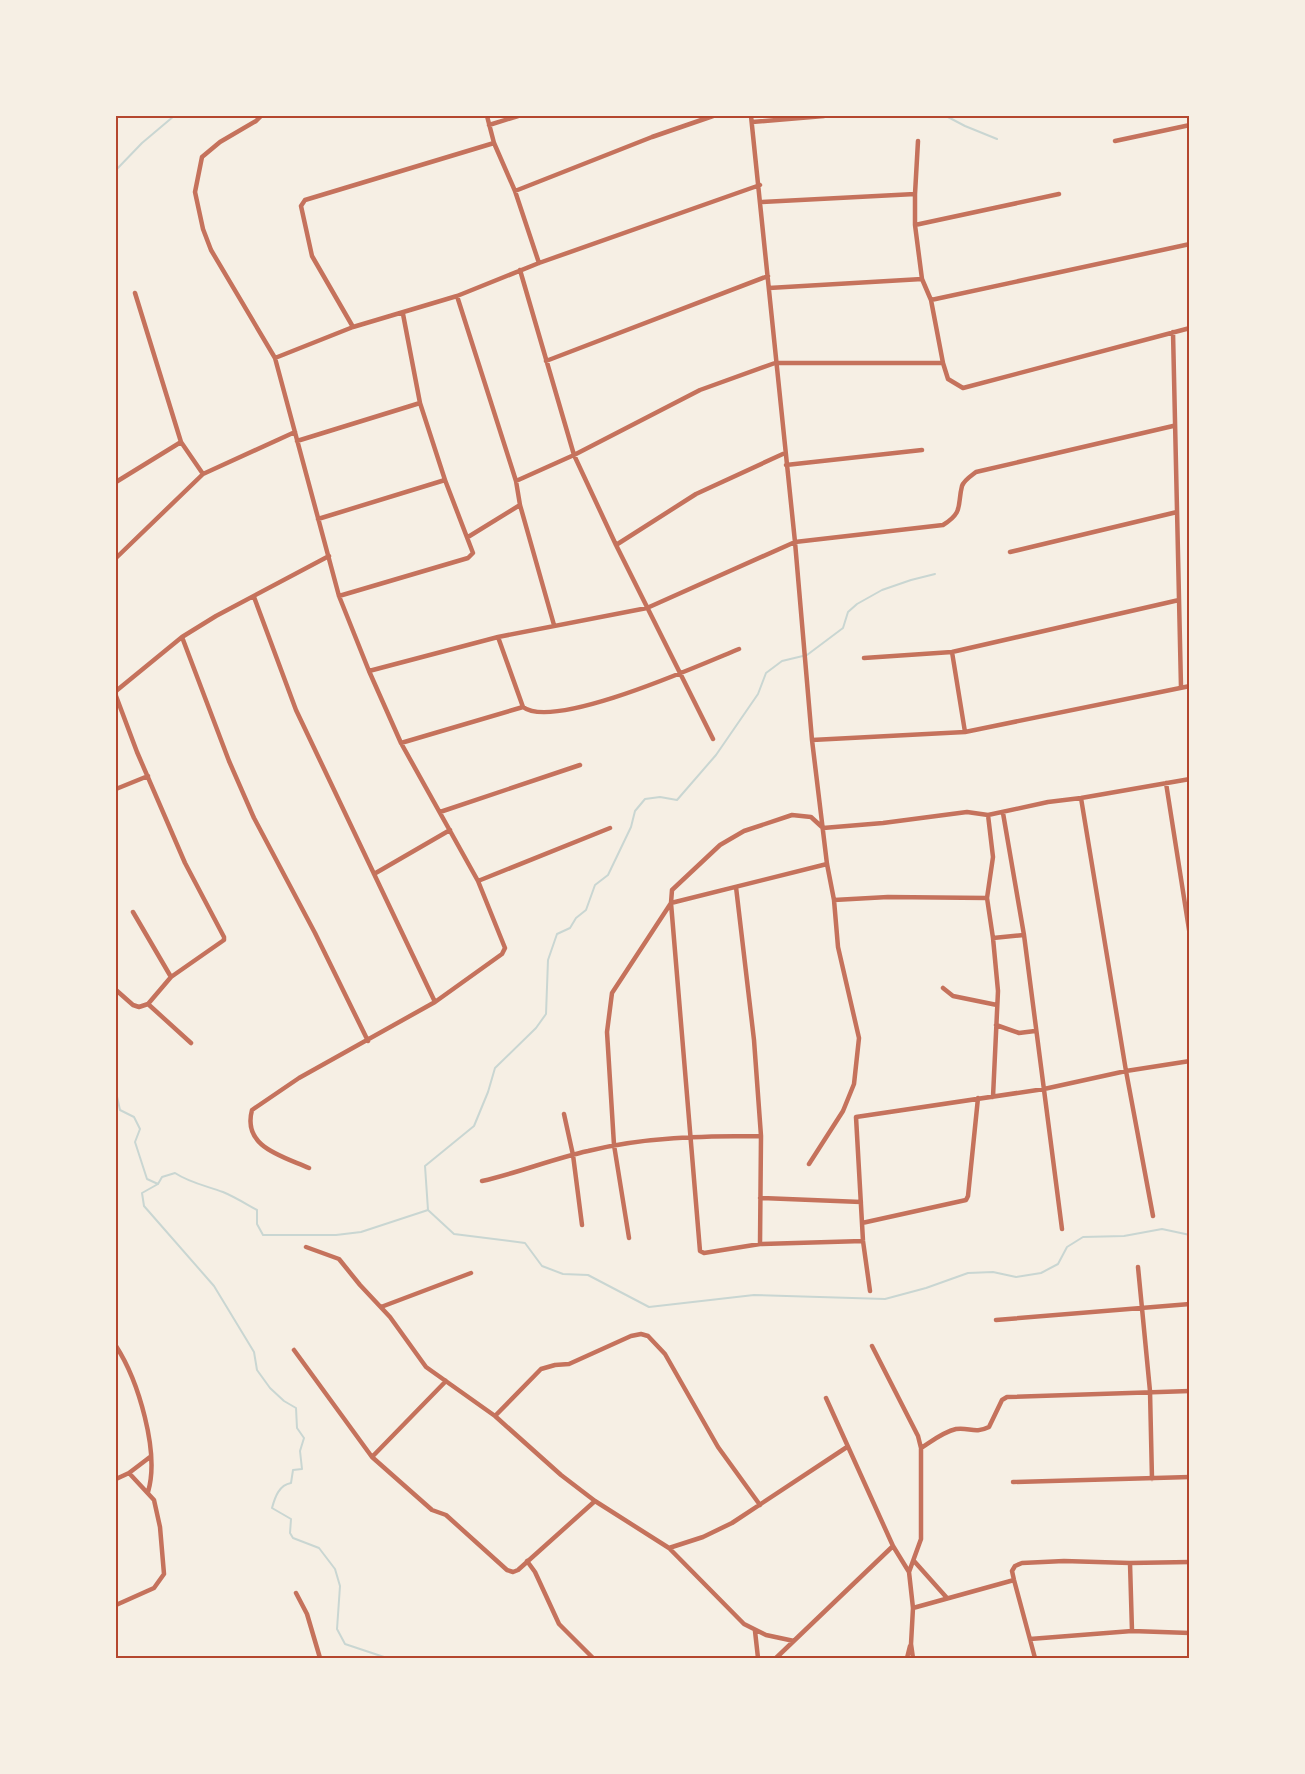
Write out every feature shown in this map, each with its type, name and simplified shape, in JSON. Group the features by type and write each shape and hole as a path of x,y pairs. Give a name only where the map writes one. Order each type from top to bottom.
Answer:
{"street":[{"path":"261,116 220,142 202,157 195,192 203,229 211,250 274,358 339,596 369,671 401,743 478,881 505,951 435,1002 299,1078 252,1110 251,1131 255,1139 268,1150 309,1168"},
{"path":"487,116 494,143 515,191 539,263"},
{"path":"489,125 518,116"},
{"path":"515,191 652,137 713,116"},
{"path":"751,116 760,185 795,542 812,740 827,864 834,900 839,955 860,1038 854,1084 843,1111 809,1164"},
{"path":"752,122 824,116"},
{"path":"1115,141 1190,125"},
{"path":"918,141 915,225 922,279 931,300 948,379 963,388 1190,328"},
{"path":"353,327 312,256 302,214 305,200 494,143"},
{"path":"274,358 353,327 403,314 457,296 539,263 760,185"},
{"path":"761,202 915,194"},
{"path":"915,225 1059,194"},
{"path":"931,300 1190,244"},
{"path":"520,270 574,455 616,545 713,739"},
{"path":"546,361 768,276"},
{"path":"769,288 922,279"},
{"path":"135,293 181,442 203,474"},
{"path":"457,296 516,482 520,505 554,625"},
{"path":"339,596 468,558 473,553 445,480 420,403 403,314"},
{"path":"1173,332 1173,426 1181,687"},
{"path":"516,482 700,390 776,363 943,363"},
{"path":"297,441 420,403"},
{"path":"369,671 498,637 647,608 795,542 943,525 951,520 958,511 962,486 976,472 1173,426"},
{"path":"116,558 203,474 295,432"},
{"path":"116,482 181,442"},
{"path":"786,465 922,450"},
{"path":"616,545 696,494 785,453"},
{"path":"318,519 445,480"},
{"path":"468,537 520,505"},
{"path":"1010,552 1177,512"},
{"path":"116,990 133,1005 139,1007 148,1004 171,977 224,940 225,937 185,863 116,693 182,637 216,616 329,556"},
{"path":"254,597 296,710 435,1002"},
{"path":"864,658 952,652 1179,600"},
{"path":"182,637 229,761 254,818 315,933 368,1041"},
{"path":"498,637 523,707 529,711 542,712 587,707 739,649"},
{"path":"952,652 965,732"},
{"path":"812,740 965,732 1190,686"},
{"path":"401,743 523,707"},
{"path":"440,812 580,765"},
{"path":"116,789 148,776"},
{"path":"863,1241 760,1244 704,1253 700,1251 671,903 672,890 720,844 744,831 792,815 811,817 823,828 883,824 967,812 988,815 1048,802 1190,778"},
{"path":"1166,783 1190,936"},
{"path":"1081,798 1126,1071 1154,1216"},
{"path":"1003,813 1024,935 1062,1229"},
{"path":"988,815 993,857 987,898 993,938 997,1005 993,1097"},
{"path":"478,881 610,828"},
{"path":"374,874 450,830"},
{"path":"629,1238 614,1146 607,1032 612,993 671,903 827,864"},
{"path":"736,887 761,1136 760,1244"},
{"path":"834,900 888,897 987,898"},
{"path":"133,912 171,977"},
{"path":"993,938 1024,935"},
{"path":"944,988 953,996 997,1005"},
{"path":"148,1004 191,1043"},
{"path":"996,1025 1018,1032 1035,1030"},
{"path":"870,1292 863,1241 856,1117 1044,1089 1126,1071 1190,1061"},
{"path":"862,1223 966,1200 978,1098"},
{"path":"564,1113 573,1155 582,1225"},
{"path":"482,1181 573,1155 614,1146 691,1136 761,1136"},
{"path":"760,1198 861,1202"},
{"path":"306,1247 339,1259 390,1317 426,1367 495,1416 561,1475 596,1501 669,1548 744,1624 766,1635 794,1641"},
{"path":"1138,1267 1150,1391 1152,1479"},
{"path":"381,1307 471,1273"},
{"path":"996,1320 1190,1304"},
{"path":"495,1416 541,1369 569,1364 631,1336 641,1334 655,1342 665,1354 718,1447 760,1504"},
{"path":"116,1346 126,1365 149,1426 151,1474 148,1492"},
{"path":"872,1346 918,1436 921,1448 921,1539 909,1572"},
{"path":"294,1350 372,1457 432,1510 446,1515 507,1570 518,1570 596,1501"},
{"path":"372,1457 446,1381"},
{"path":"921,1448 953,1430 963,1428 975,1431 988,1427 1002,1400 1007,1397 1190,1391"},
{"path":"826,1398 893,1546 909,1572 913,1608 911,1644 913,1659"},
{"path":"669,1548 703,1537 732,1523 847,1447"},
{"path":"116,1479 129,1473 150,1457"},
{"path":"116,1605 154,1588 164,1574 160,1527 154,1500 129,1473"},
{"path":"1013,1482 1190,1477"},
{"path":"776,1659 893,1546"},
{"path":"527,1561 535,1572 559,1624 593,1659"},
{"path":"914,1561 948,1598"},
{"path":"1035,1659 1012,1571 1015,1566 1022,1563 1064,1561 1190,1562"},
{"path":"1130,1563 1132,1631"},
{"path":"913,1608 1014,1580"},
{"path":"296,1593 307,1614 320,1659"},
{"path":"755,1630 758,1659"},
{"path":"1030,1639 1132,1631 1190,1633"},
{"path":"906,1659 911,1644"}],"waterway":[{"path":"116,170 142,143 174,116"},
{"path":"946,116 997,139"},
{"path":"935,574 882,590 857,604 848,612 843,628 807,655 782,661 766,673 758,694 716,755 677,800 660,797 645,799 635,811 631,827 608,875 595,885 586,910 576,918 570,928 557,934 548,960 546,1014 536,1028 495,1068 474,1126 425,1166 428,1210 454,1234 525,1243 542,1266 563,1274 588,1275 649,1307 754,1295 885,1299 968,1273 993,1272 1016,1277 1041,1273 1058,1264 1067,1247 1083,1237 1124,1236 1162,1229 1190,1235"},
{"path":"116,1092 120,1110 134,1117 140,1129 135,1142 147,1179 158,1184"},
{"path":"387,1658 345,1644 337,1629 340,1586 335,1569 319,1548 293,1538 290,1533 291,1519 272,1508 281,1489 291,1483 293,1470 302,1469 300,1451 304,1438 297,1428 296,1408 270,1388 257,1370 254,1352 214,1286 144,1206 142,1193 158,1184 162,1177 175,1173 227,1194 257,1210 257,1224 263,1235 336,1235 361,1232 428,1210"}]}
